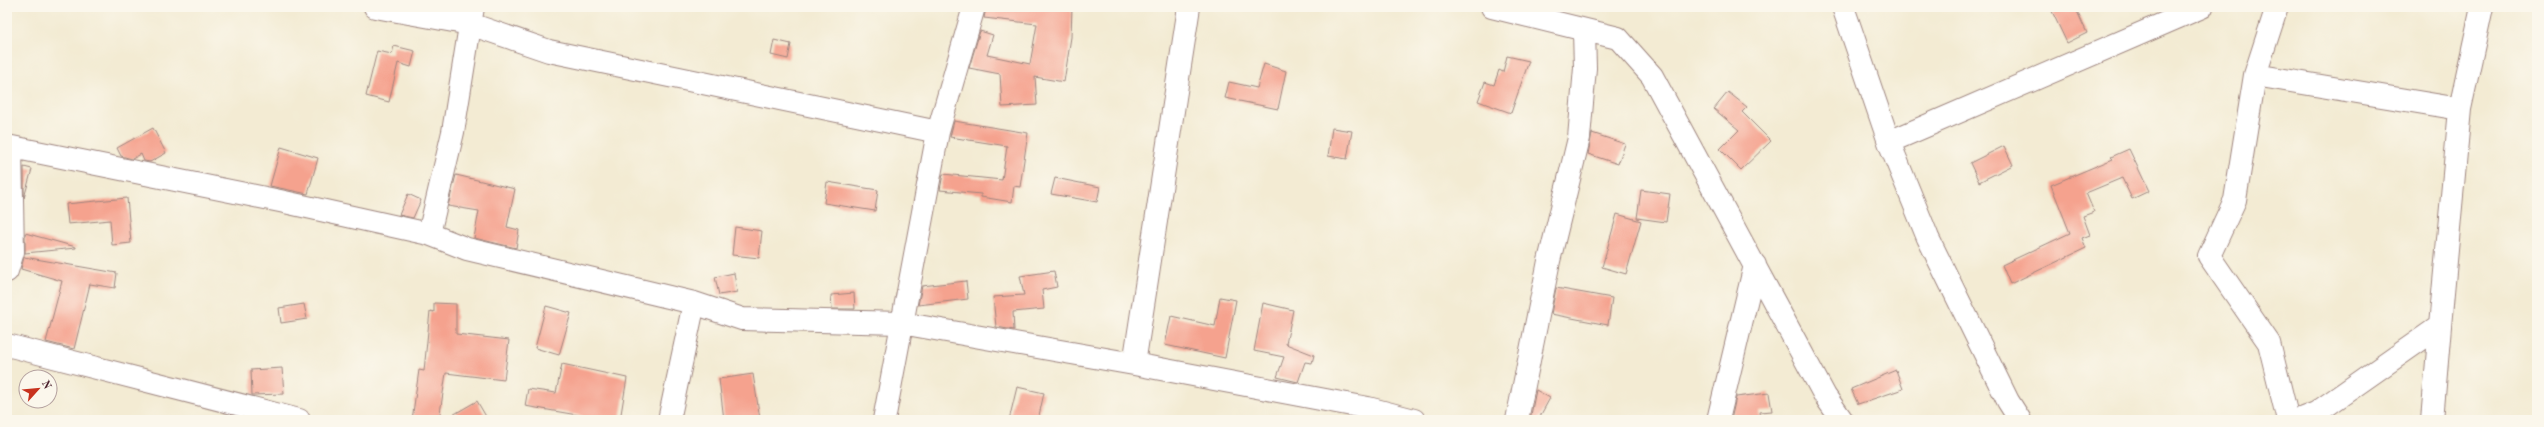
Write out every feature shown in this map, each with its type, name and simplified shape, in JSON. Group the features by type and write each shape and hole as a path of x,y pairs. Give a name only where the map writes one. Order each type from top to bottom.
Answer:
{"street":[{"path":"375,7 472,16 549,51 938,132"},
{"path":"884,420 938,132 974,7"},
{"path":"1134,364 1189,7"},
{"path":"1492,7 1584,31 1618,38 1652,76 1826,396 1842,420"},
{"path":"1843,7 1889,142 1928,238 2008,401 2020,420"},
{"path":"1889,142 2202,7"},
{"path":"2277,7 2256,75 2234,200 2209,256 2269,343 2288,420"},
{"path":"2432,420 2460,109 2482,7"},
{"path":"429,234 453,132 472,16"},
{"path":"1517,420 1549,261 1579,138 1585,68 1584,31"},
{"path":"2256,75 2460,109"},
{"path":"7,270 13,252 9,147 280,201 429,234 467,249 694,303 742,320 901,323 1134,364 1368,408 1414,420"},
{"path":"1718,420 1755,265"},
{"path":"669,420 694,303"},
{"path":"2298,420 2316,413 2440,326"},
{"path":"7,345 299,420"}],"building":[{"path":"986,7 1072,7 1071,37 1064,82 1035,77 1037,105 1002,107 1000,74 969,68 980,31 993,35 987,55 1030,64 1037,24 984,18"},
{"path":"2050,7 2075,7 2087,33 2067,43"},
{"path":"774,40 791,44 788,59 771,55"},
{"path":"394,46 415,51 411,67 398,63 389,102 366,96 377,51 392,54"},
{"path":"1507,56 1529,61 1511,113 1478,101 1485,82 1494,85 1499,70 1503,72"},
{"path":"1264,64 1286,71 1278,109 1225,98 1229,82 1257,88"},
{"path":"1728,92 1747,107 1742,112 1771,141 1741,170 1720,149 1739,130 1714,109"},
{"path":"954,121 1028,133 1020,187 1014,186 1012,202 981,197 981,194 940,190 943,174 1002,180 1007,146 950,137"},
{"path":"153,128 166,153 150,162 144,161 141,154 132,159 121,156 117,148"},
{"path":"1332,128 1352,131 1347,159 1328,156"},
{"path":"1592,133 1625,144 1618,164 1588,154"},
{"path":"2004,146 2013,165 1979,182 1970,163"},
{"path":"281,147 318,158 308,194 270,186"},
{"path":"2129,149 2149,191 2132,199 2122,178 2086,193 2094,212 2083,216 2090,235 2082,238 2086,248 2010,284 2002,265 2070,233 2051,185 2113,159 2111,157"},
{"path":"24,167 32,169 24,198"},
{"path":"456,175 515,189 507,227 519,230 516,248 474,238 479,211 448,206"},
{"path":"1055,178 1100,187 1097,202 1051,194"},
{"path":"827,182 878,190 875,211 824,203"},
{"path":"1641,190 1670,194 1666,222 1637,218"},
{"path":"408,194 421,200 413,218 399,215"},
{"path":"127,198 131,243 112,245 110,220 68,224 66,204"},
{"path":"1617,214 1641,221 1626,274 1602,267"},
{"path":"735,227 762,231 759,258 732,255"},
{"path":"25,233 76,247 76,248 25,253"},
{"path":"24,257 117,273 115,288 90,284 74,349 46,342 62,281 21,269"},
{"path":"1054,271 1057,287 1042,290 1044,309 1013,312 1014,330 996,327 993,297 1024,295 1020,276"},
{"path":"734,273 737,292 719,295 715,277"},
{"path":"966,281 968,299 918,305 922,286"},
{"path":"1556,288 1612,298 1608,325 1551,314"},
{"path":"854,293 855,309 832,309 831,295"},
{"path":"1220,297 1236,300 1225,358 1165,345 1171,316 1215,326"},
{"path":"434,303 456,304 456,334 509,340 504,380 446,373 439,420 412,420 419,370 424,371 430,311 434,312"},
{"path":"1263,303 1293,310 1286,344 1314,355 1312,363 1305,362 1298,382 1277,377 1284,357 1254,351"},
{"path":"304,304 307,319 281,323 279,308"},
{"path":"546,306 571,313 559,355 535,348"},
{"path":"562,364 627,378 620,420 582,420 583,416 525,406 528,389 556,393"},
{"path":"282,368 284,394 252,395 251,370"},
{"path":"1896,370 1903,389 1858,404 1851,389"},
{"path":"753,374 760,419 724,420 719,379"},
{"path":"1017,387 1044,393 1038,420 1009,420"},
{"path":"1536,390 1550,398 1538,420 1530,420"},
{"path":"1769,393 1772,411 1760,412 1761,420 1731,420 1736,397"},
{"path":"477,401 488,420 444,420"}]}
